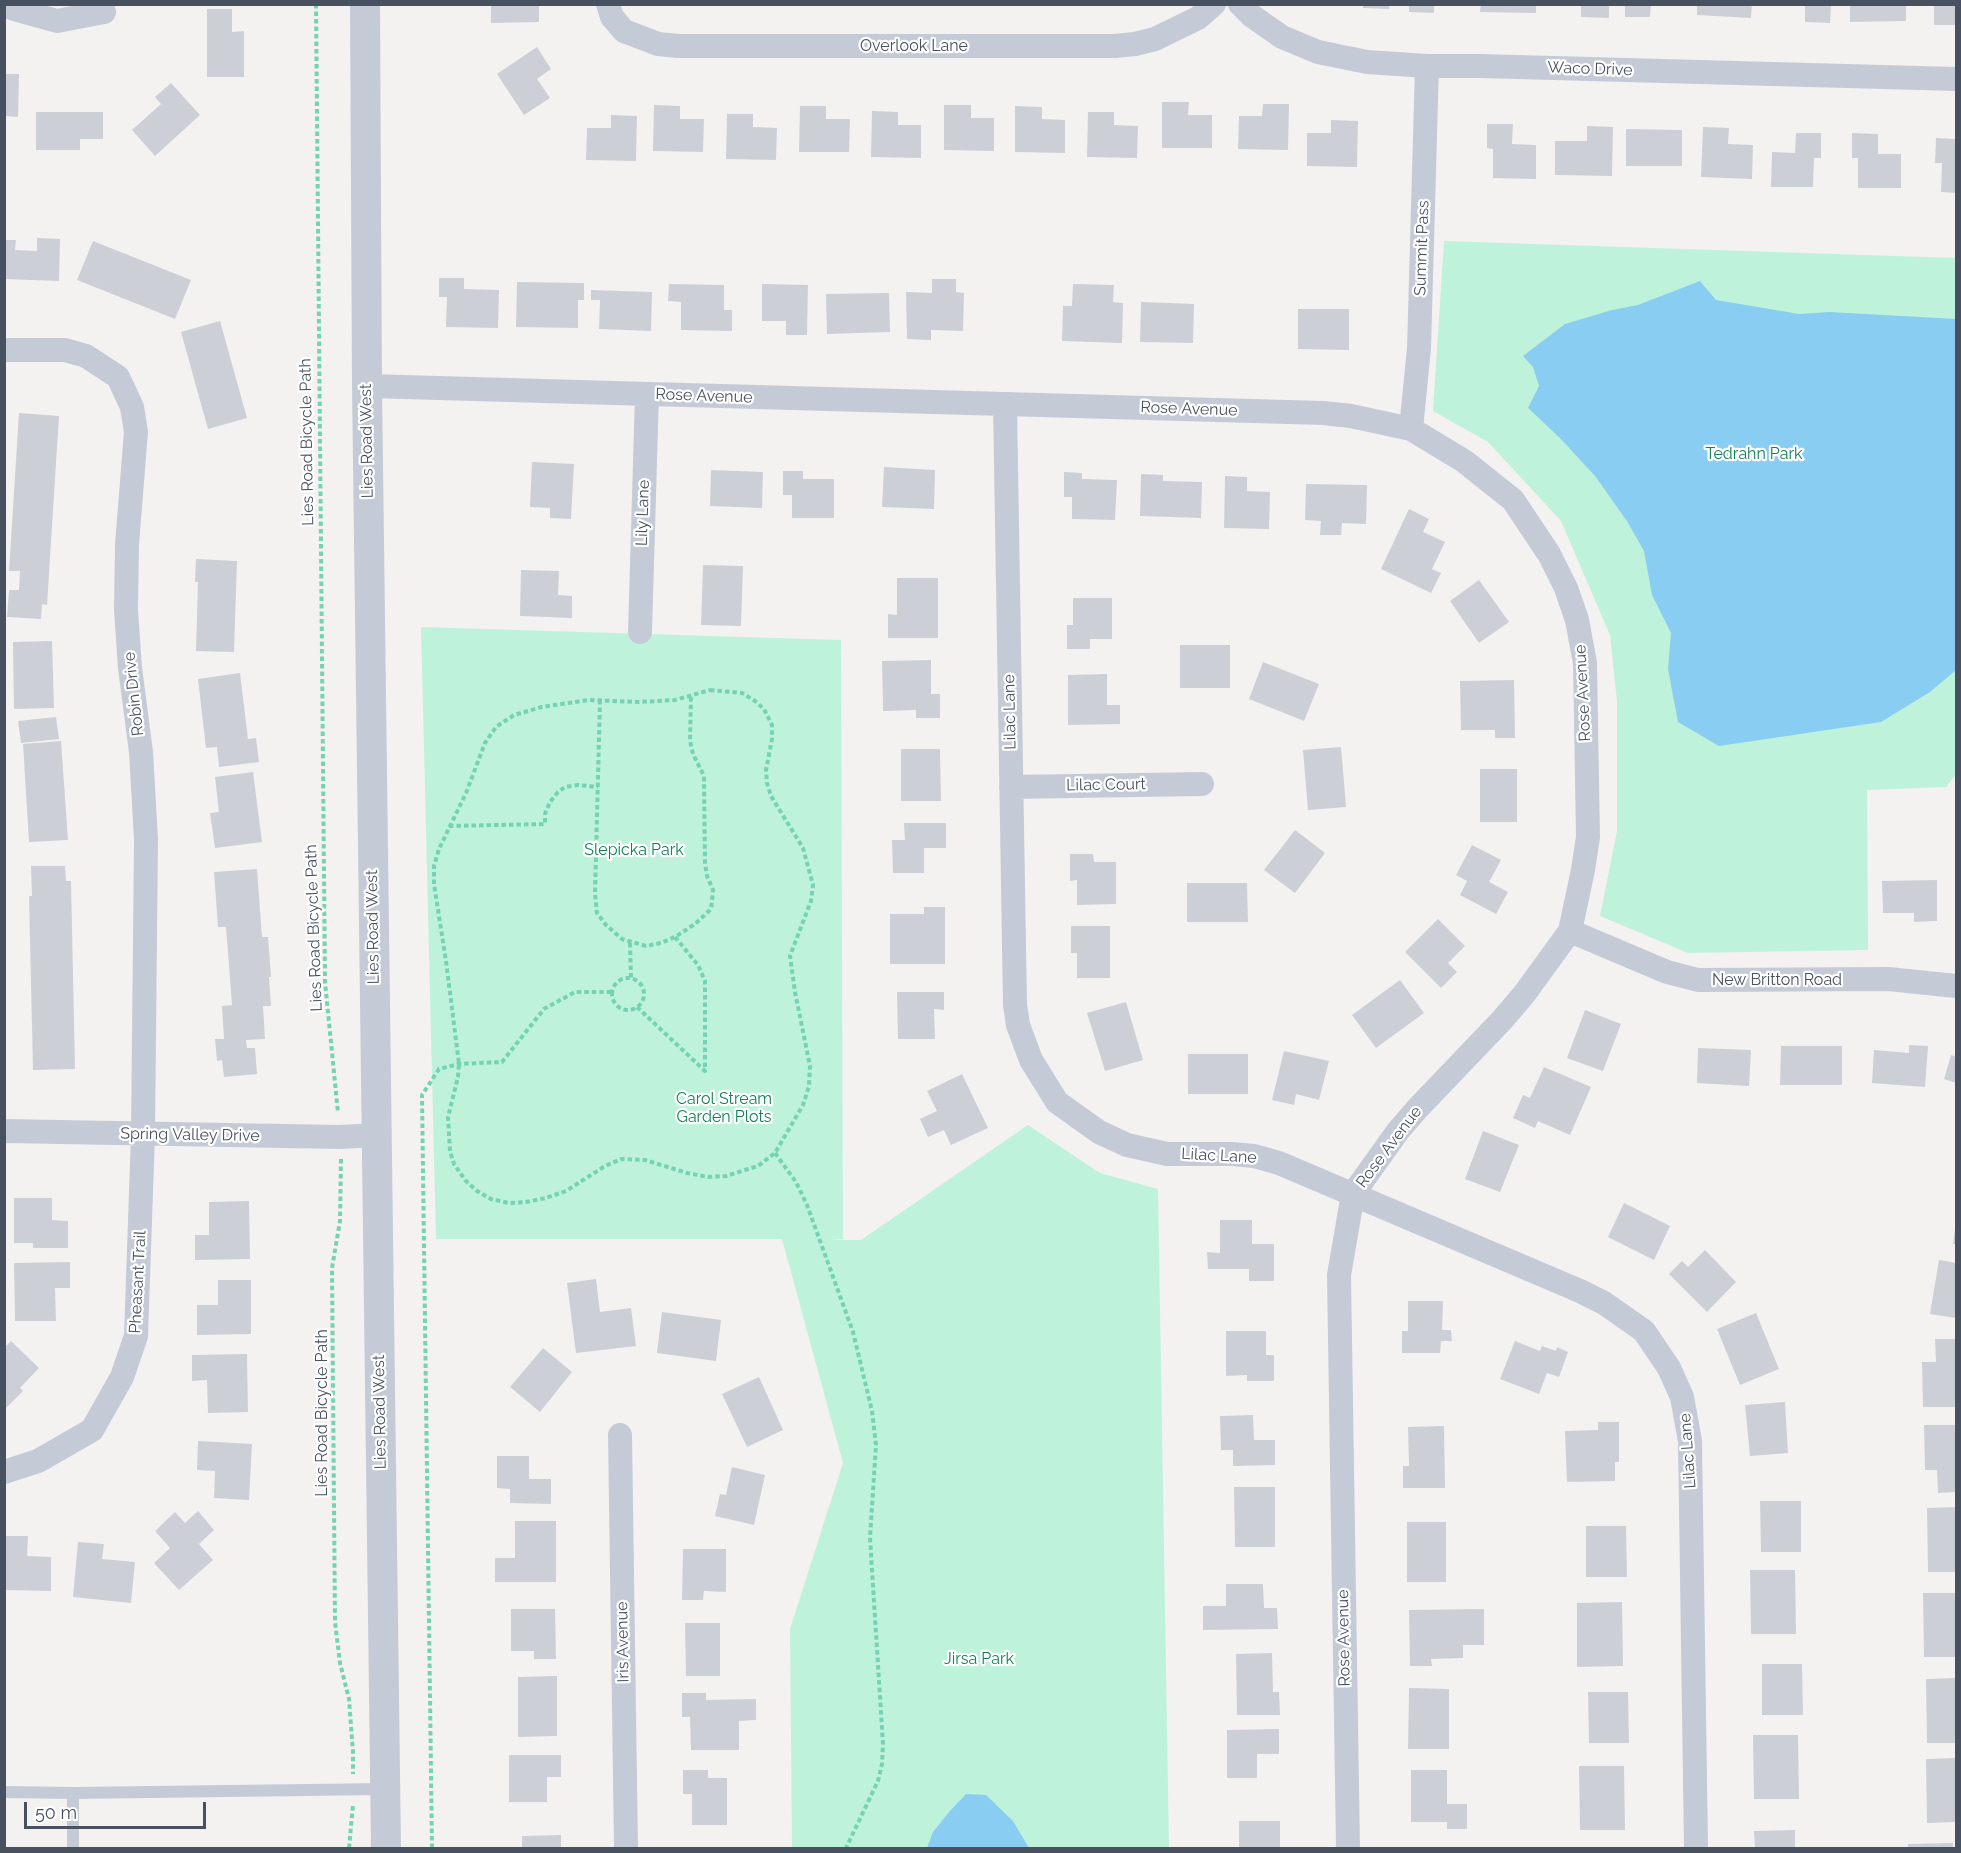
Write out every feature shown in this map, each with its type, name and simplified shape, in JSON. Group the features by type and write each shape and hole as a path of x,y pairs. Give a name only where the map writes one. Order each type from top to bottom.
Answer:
{"street":[{"path":"5,4 14,9 57,21 104,12"},
{"name":"Lies Road West","path":"365,4 367,386 386,1848"},
{"name":"Overlook Lane","path":"610,11 624,31 658,44 678,46 1115,46 1155,39 1198,18 1214,4"},
{"name":"Waco Drive","path":"1239,4 1282,37 1318,52 1350,60 1427,66 1956,79"},
{"name":"Summit Pass","path":"1411,429 1419,348 1427,66"},
{"name":"Robin Drive","path":"4,350 65,350 86,356 118,377 132,407 136,432 127,544 126,610 129,668 141,762 146,830 143,1134"},
{"name":"Rose Avenue","path":"367,386 1323,413 1351,416 1411,429 1464,461 1513,500 1549,554 1566,588 1577,620 1585,663 1587,837 1583,870 1570,931 1503,1019 1398,1131 1353,1194 1339,1284 1348,1848"},
{"name":"Lily Lane","path":"640,632 647,394"},
{"name":"Lilac Lane","path":"1005,404 1015,1005 1023,1043 1057,1102 1099,1132 1127,1145 1167,1154 1232,1154 1254,1156 1280,1163 1580,1291 1604,1303 1644,1331 1668,1368 1682,1397 1690,1441 1696,1848"},
{"name":"Lilac Court","path":"1011,787 1202,784"},
{"name":"New Britton Road","path":"1570,931 1666,972 1698,980 1888,979 1956,986"},
{"name":"Spring Valley Drive","path":"4,1131 340,1137 376,1135"},
{"name":"Pheasant Trail","path":"4,1472 38,1461 92,1430 130,1360 136,1336 139,1304 143,1134"},
{"name":"Iris Avenue","path":"620,1435 626,1848"}],"lane":[{"path":"4,1792 385,1789"},
{"path":"73,1793 73,1848"}],"path":[{"name":"Lies Road Bicycle Path","path":"316,4 325,982 340,1137 340,1221 332,1268 335,1622 340,1664 349,1699 353,1752 352,1828 349,1848"},
{"path":"710,690 742,693 764,709 772,725 772,739 766,770 767,783 771,796 803,848 813,885 811,901 790,956 810,1066 809,1086 803,1105 775,1153 758,1166 726,1176 708,1177 645,1160 621,1159 605,1166 567,1191 546,1198 509,1203 491,1199 465,1180 454,1164 450,1150 448,1117 459,1064 434,884 434,866 449,826 466,793 485,743 496,727 514,716 542,707 588,700 662,702 691,695 710,690"},
{"path":"600,700 595,894 597,913 606,925 622,939 646,946 675,937 705,916 711,909 713,890 705,863 704,776 693,754 690,741 691,695"},
{"path":"449,826 544,824 550,802 558,792 566,787 578,785 598,787"},
{"path":"637,1007 705,1071 705,981 698,965 675,937"},
{"path":"630,942 630,978"},
{"path":"630,978 636,979 643,987 644,998 637,1007 628,1010 615,1002 613,992 617,983 630,978"},
{"path":"432,1848 422,1095 439,1069 459,1064 502,1062 544,1009 575,992 613,992"},
{"path":"775,1153 796,1182 807,1204 853,1332 872,1411 876,1445 870,1538 883,1744 882,1764 878,1781 846,1848"}],"green space":[{"name":"Tedrahn Park","path":"1444,241 1956,258 1956,774 1946,787 1867,790 1868,950 1688,953 1600,916 1617,831 1617,702 1610,635 1561,521 1488,442 1433,411"},
{"path":"421,627 841,640 843,1239 829,1240 861,1240 1028,1125 1100,1173 1158,1189 1169,1848 792,1848 790,1629 843,1463 782,1239 436,1239"}],"water":[{"path":"1700,281 1716,300 1799,314 1829,312 1956,319 1956,670 1930,692 1881,722 1719,746 1678,722 1668,669 1671,633 1652,595 1644,551 1627,521 1595,476 1528,408 1539,386 1533,367 1523,356 1565,324 1638,305"},
{"path":"966,1794 986,1795 1013,1821 1029,1848 927,1848 933,1832"}],"building":[{"path":"491,4 539,4 539,22 491,23"},
{"path":"1363,4 1390,4 1389,9 1363,8"},
{"path":"1409,4 1434,4 1434,13 1409,12"},
{"path":"1481,4 1536,4 1536,13 1480,12"},
{"path":"1581,4 1609,4 1609,18 1581,17"},
{"path":"1625,4 1651,4 1650,17 1625,17"},
{"path":"1697,4 1752,4 1751,18 1697,15"},
{"path":"1805,4 1831,4 1830,23 1805,22"},
{"path":"1850,4 1906,4 1906,21 1850,22"},
{"path":"1934,4 1956,4 1956,25 1934,25"},
{"path":"207,9 232,9 232,32 244,31 244,77 207,77"},
{"path":"537,47 551,69 537,79 550,98 524,115 497,74"},
{"path":"5,74 19,74 18,117 5,116"},
{"path":"171,83 200,115 155,156 132,130 161,104 155,97"},
{"path":"1162,102 1189,102 1188,115 1212,115 1212,148 1162,148"},
{"path":"1263,104 1289,104 1288,150 1238,149 1239,116 1262,116"},
{"path":"654,105 680,106 680,119 704,119 703,152 653,151"},
{"path":"944,105 971,105 971,118 994,118 994,151 944,150"},
{"path":"800,106 826,106 826,119 850,119 849,152 799,152"},
{"path":"1015,106 1042,107 1042,119 1065,120 1065,153 1015,152"},
{"path":"872,111 898,112 898,125 921,125 921,158 871,157"},
{"path":"36,112 103,112 103,139 80,139 80,150 36,150"},
{"path":"1088,112 1114,112 1114,125 1138,126 1137,158 1087,157"},
{"path":"727,114 753,114 753,127 777,128 776,160 726,159"},
{"path":"611,115 637,116 636,161 586,160 587,128 611,128"},
{"path":"1331,120 1358,121 1357,167 1307,166 1307,133 1331,133"},
{"path":"1487,124 1513,124 1512,144 1536,145 1536,179 1493,178 1493,149 1487,148"},
{"path":"1587,126 1613,127 1612,176 1555,175 1555,141 1587,141"},
{"path":"1703,127 1729,128 1728,144 1753,145 1752,179 1701,177"},
{"path":"1626,129 1682,130 1682,166 1626,166"},
{"path":"1796,133 1821,133 1821,158 1814,158 1813,187 1771,187 1772,152 1795,153"},
{"path":"1852,133 1878,134 1878,154 1901,154 1901,188 1858,188 1858,158 1852,158"},
{"path":"1936,138 1956,139 1956,193 1941,192 1942,163 1935,163"},
{"path":"37,238 60,239 59,281 4,279 4,240 16,240 15,250 37,251"},
{"path":"93,241 191,280 175,319 77,280"},
{"path":"439,278 464,278 464,289 499,290 498,328 446,327 447,297 439,297"},
{"path":"932,279 956,279 956,292 964,293 963,331 931,330 931,340 907,339 906,292 932,293"},
{"path":"517,282 584,283 584,300 578,300 578,328 516,327"},
{"path":"669,284 724,285 724,310 732,310 732,331 681,330 681,302 668,301"},
{"path":"762,284 808,285 807,335 786,335 786,321 762,321"},
{"path":"1073,284 1114,285 1113,302 1123,303 1122,343 1062,341 1063,306 1072,306"},
{"path":"591,290 652,292 651,331 599,329 600,300 591,300"},
{"path":"889,293 890,332 827,334 826,294"},
{"path":"1141,302 1194,304 1193,343 1140,342"},
{"path":"1298,309 1349,309 1349,350 1298,349"},
{"path":"220,321 247,418 208,429 181,332"},
{"path":"19,413 59,416 47,605 42,604 41,619 7,617 9,590 19,590 20,571 9,571"},
{"path":"532,462 574,464 571,519 550,518 550,508 530,507"},
{"path":"884,467 935,470 934,509 882,507"},
{"path":"711,470 763,472 762,508 710,506"},
{"path":"783,471 803,471 803,479 834,479 834,518 792,518 792,495 783,495"},
{"path":"1064,472 1082,473 1082,479 1117,480 1115,520 1072,519 1072,497 1064,497"},
{"path":"1141,474 1163,475 1163,481 1202,482 1201,518 1140,516"},
{"path":"1225,476 1247,477 1247,491 1270,492 1269,529 1224,528"},
{"path":"1306,484 1367,485 1366,524 1342,523 1341,535 1320,535 1321,521 1305,520"},
{"path":"1409,509 1429,519 1423,532 1445,542 1432,569 1441,573 1431,593 1381,569"},
{"path":"196,559 237,561 234,652 196,651 198,582 195,582"},
{"path":"703,565 743,566 741,626 701,625"},
{"path":"521,570 559,571 558,595 572,596 572,618 520,616"},
{"path":"897,578 938,578 938,638 888,638 888,614 897,615"},
{"path":"1479,580 1509,622 1479,643 1450,601"},
{"path":"1073,598 1112,598 1112,639 1090,639 1090,649 1067,649 1067,625 1073,625"},
{"path":"52,641 54,708 14,709 13,642"},
{"path":"1180,645 1230,645 1230,688 1180,688"},
{"path":"931,660 931,694 940,694 940,718 916,718 916,710 883,711 882,661"},
{"path":"1263,662 1319,684 1304,721 1249,699"},
{"path":"240,673 248,739 256,738 259,762 219,767 217,747 206,748 198,679"},
{"path":"1107,674 1107,705 1120,705 1120,724 1068,725 1068,675"},
{"path":"1514,680 1515,738 1495,738 1495,730 1461,730 1460,681"},
{"path":"56,717 59,739 21,743 18,721"},
{"path":"61,741 68,840 29,842 23,744"},
{"path":"1341,747 1346,807 1308,810 1303,750"},
{"path":"901,749 940,749 941,801 901,801"},
{"path":"1480,769 1517,769 1517,822 1480,822"},
{"path":"253,772 262,842 215,848 210,813 219,812 215,777"},
{"path":"904,823 946,823 946,848 924,848 924,873 893,873 892,840 905,840"},
{"path":"1295,830 1325,853 1295,893 1264,870"},
{"path":"1472,845 1501,860 1489,882 1508,892 1496,914 1460,895 1467,881 1456,875"},
{"path":"1070,854 1093,854 1094,862 1116,862 1116,904 1077,905 1077,880 1070,881"},
{"path":"31,866 65,866 66,881 71,881 75,1069 33,1070 29,896 32,896"},
{"path":"257,869 262,937 268,937 271,1006 263,1006 265,1039 246,1040 247,1048 255,1048 257,1074 224,1077 222,1060 217,1061 215,1039 224,1039 222,1006 232,1005 226,927 218,927 214,872"},
{"path":"1937,880 1937,921 1914,922 1914,913 1883,913 1882,881"},
{"path":"1187,883 1247,883 1248,922 1187,922"},
{"path":"924,907 945,907 945,964 890,964 890,914 924,914"},
{"path":"1438,919 1465,946 1448,963 1457,972 1441,988 1405,952"},
{"path":"1071,926 1110,926 1110,978 1077,978 1077,953 1071,953"},
{"path":"1400,980 1424,1013 1376,1048 1352,1015"},
{"path":"897,992 944,992 944,1010 934,1009 935,1039 898,1039"},
{"path":"1126,1002 1143,1060 1105,1071 1087,1013"},
{"path":"1585,1010 1621,1024 1603,1071 1567,1058"},
{"path":"1909,1045 1928,1046 1925,1087 1872,1083 1874,1050 1909,1053"},
{"path":"1781,1046 1842,1046 1842,1085 1780,1085"},
{"path":"1698,1048 1751,1050 1749,1086 1697,1083"},
{"path":"1284,1051 1329,1061 1319,1100 1296,1094 1294,1105 1272,1100"},
{"path":"1188,1054 1248,1054 1248,1094 1188,1094"},
{"path":"1951,1055 1956,1057 1956,1083 1944,1079"},
{"path":"1544,1067 1591,1087 1570,1135 1538,1121 1535,1128 1513,1118 1523,1095 1530,1098"},
{"path":"962,1074 988,1128 951,1145 944,1130 928,1137 920,1119 937,1111 927,1091"},
{"path":"1483,1131 1519,1145 1500,1192 1465,1179"},
{"path":"14,1198 52,1198 52,1220 68,1221 68,1248 33,1248 33,1243 14,1243"},
{"path":"249,1201 250,1259 195,1260 195,1235 209,1235 209,1202"},
{"path":"1624,1203 1670,1226 1654,1260 1608,1237"},
{"path":"1220,1220 1252,1220 1252,1244 1274,1244 1274,1281 1249,1281 1249,1269 1208,1269 1207,1252 1220,1253"},
{"path":"1955,1229 1956,1244 1953,1244"},
{"path":"1705,1250 1736,1282 1707,1312 1669,1274 1682,1261 1688,1267"},
{"path":"1939,1260 1956,1263 1956,1318 1930,1314"},
{"path":"70,1262 70,1288 55,1288 56,1321 15,1321 14,1263"},
{"path":"596,1279 600,1312 631,1308 636,1346 576,1353 567,1283"},
{"path":"218,1280 251,1280 251,1334 197,1335 197,1305 218,1305"},
{"path":"1408,1301 1443,1301 1442,1330 1451,1330 1452,1341 1441,1341 1440,1353 1402,1353 1402,1331 1408,1331"},
{"path":"662,1312 721,1320 716,1361 657,1353"},
{"path":"1756,1313 1779,1369 1740,1385 1717,1329"},
{"path":"1226,1331 1266,1331 1266,1355 1274,1355 1274,1381 1247,1381 1247,1375 1226,1376"},
{"path":"1935,1339 1956,1339 1956,1407 1923,1407 1922,1362 1936,1362"},
{"path":"11,1341 39,1368 20,1388 23,1391 4,1410 4,1348"},
{"path":"1515,1341 1540,1351 1542,1346 1556,1351 1557,1347 1568,1352 1559,1377 1547,1373 1539,1394 1500,1379"},
{"path":"543,1348 572,1372 540,1412 510,1387"},
{"path":"247,1354 248,1412 208,1413 207,1380 192,1381 192,1355"},
{"path":"759,1377 783,1430 747,1447 722,1394"},
{"path":"1785,1402 1788,1453 1750,1456 1745,1405"},
{"path":"1253,1415 1254,1440 1275,1440 1275,1465 1233,1466 1233,1450 1221,1450 1220,1416"},
{"path":"1598,1422 1619,1422 1619,1462 1615,1462 1615,1481 1567,1482 1565,1431 1598,1430"},
{"path":"1924,1425 1956,1425 1956,1492 1938,1493 1937,1470 1925,1470"},
{"path":"1444,1426 1445,1488 1403,1488 1403,1466 1409,1466 1408,1427"},
{"path":"198,1441 252,1444 249,1500 214,1498 215,1471 197,1470"},
{"path":"497,1456 529,1456 529,1479 551,1479 551,1504 510,1503 510,1489 497,1488"},
{"path":"732,1467 765,1475 754,1525 715,1516 720,1494 726,1495"},
{"path":"1234,1487 1275,1487 1275,1547 1235,1547"},
{"path":"1760,1501 1801,1501 1801,1552 1761,1552"},
{"path":"1956,1507 1956,1572 1928,1572 1927,1508"},
{"path":"198,1511 214,1530 199,1544 213,1560 179,1590 154,1563 170,1548 155,1531 175,1512 185,1523"},
{"path":"515,1521 556,1521 556,1582 495,1582 495,1558 515,1558"},
{"path":"1407,1522 1446,1522 1446,1582 1407,1582"},
{"path":"1586,1526 1626,1526 1627,1577 1586,1577"},
{"path":"4,1536 28,1536 27,1556 51,1557 51,1591 5,1590"},
{"path":"78,1542 104,1544 102,1559 135,1562 131,1603 73,1597"},
{"path":"683,1549 726,1549 726,1592 704,1591 703,1600 682,1600"},
{"path":"1750,1570 1795,1570 1796,1634 1751,1634"},
{"path":"1226,1584 1263,1584 1264,1608 1277,1608 1278,1629 1203,1630 1203,1606 1226,1606"},
{"path":"1923,1593 1956,1593 1956,1657 1924,1657"},
{"path":"1622,1602 1623,1666 1577,1667 1577,1603"},
{"path":"511,1609 555,1609 556,1659 534,1659 534,1651 511,1651"},
{"path":"1484,1609 1484,1645 1463,1645 1463,1658 1431,1659 1432,1666 1410,1666 1409,1610"},
{"path":"685,1623 720,1623 720,1676 686,1676"},
{"path":"1272,1653 1273,1692 1279,1692 1280,1715 1237,1715 1236,1654"},
{"path":"1762,1664 1802,1664 1803,1715 1762,1715"},
{"path":"557,1676 557,1736 518,1737 518,1677"},
{"path":"1956,1678 1956,1743 1927,1743 1926,1679"},
{"path":"1409,1688 1449,1689 1449,1749 1408,1749"},
{"path":"1588,1692 1628,1692 1629,1743 1589,1743"},
{"path":"682,1693 706,1693 706,1700 756,1699 756,1720 739,1721 739,1750 691,1750 690,1717 682,1717"},
{"path":"1279,1729 1279,1754 1257,1754 1257,1778 1227,1778 1227,1730"},
{"path":"1753,1735 1798,1735 1799,1799 1754,1799"},
{"path":"509,1755 561,1755 561,1777 547,1777 547,1802 509,1802"},
{"path":"1956,1758 1956,1822 1927,1823 1926,1759"},
{"path":"1579,1766 1624,1766 1625,1830 1580,1830"},
{"path":"683,1770 708,1770 708,1778 727,1778 727,1825 692,1825 692,1794 683,1794"},
{"path":"1411,1770 1447,1770 1447,1804 1467,1804 1467,1829 1447,1829 1447,1822 1411,1822"},
{"path":"1239,1821 1280,1821 1280,1848 1239,1848"},
{"path":"1795,1830 1795,1848 1755,1848 1754,1831"},
{"path":"561,1835 561,1848 522,1848 522,1836"},
{"path":"1953,1843 1953,1848 1908,1848 1908,1844"}],"park label":[{"name":"Slepicka Park","path":"634,850"},
{"name":"Carol Stream Garden Plots","path":"724,1108"},
{"name":"Jirsa Park","path":"979,1659"}]}
